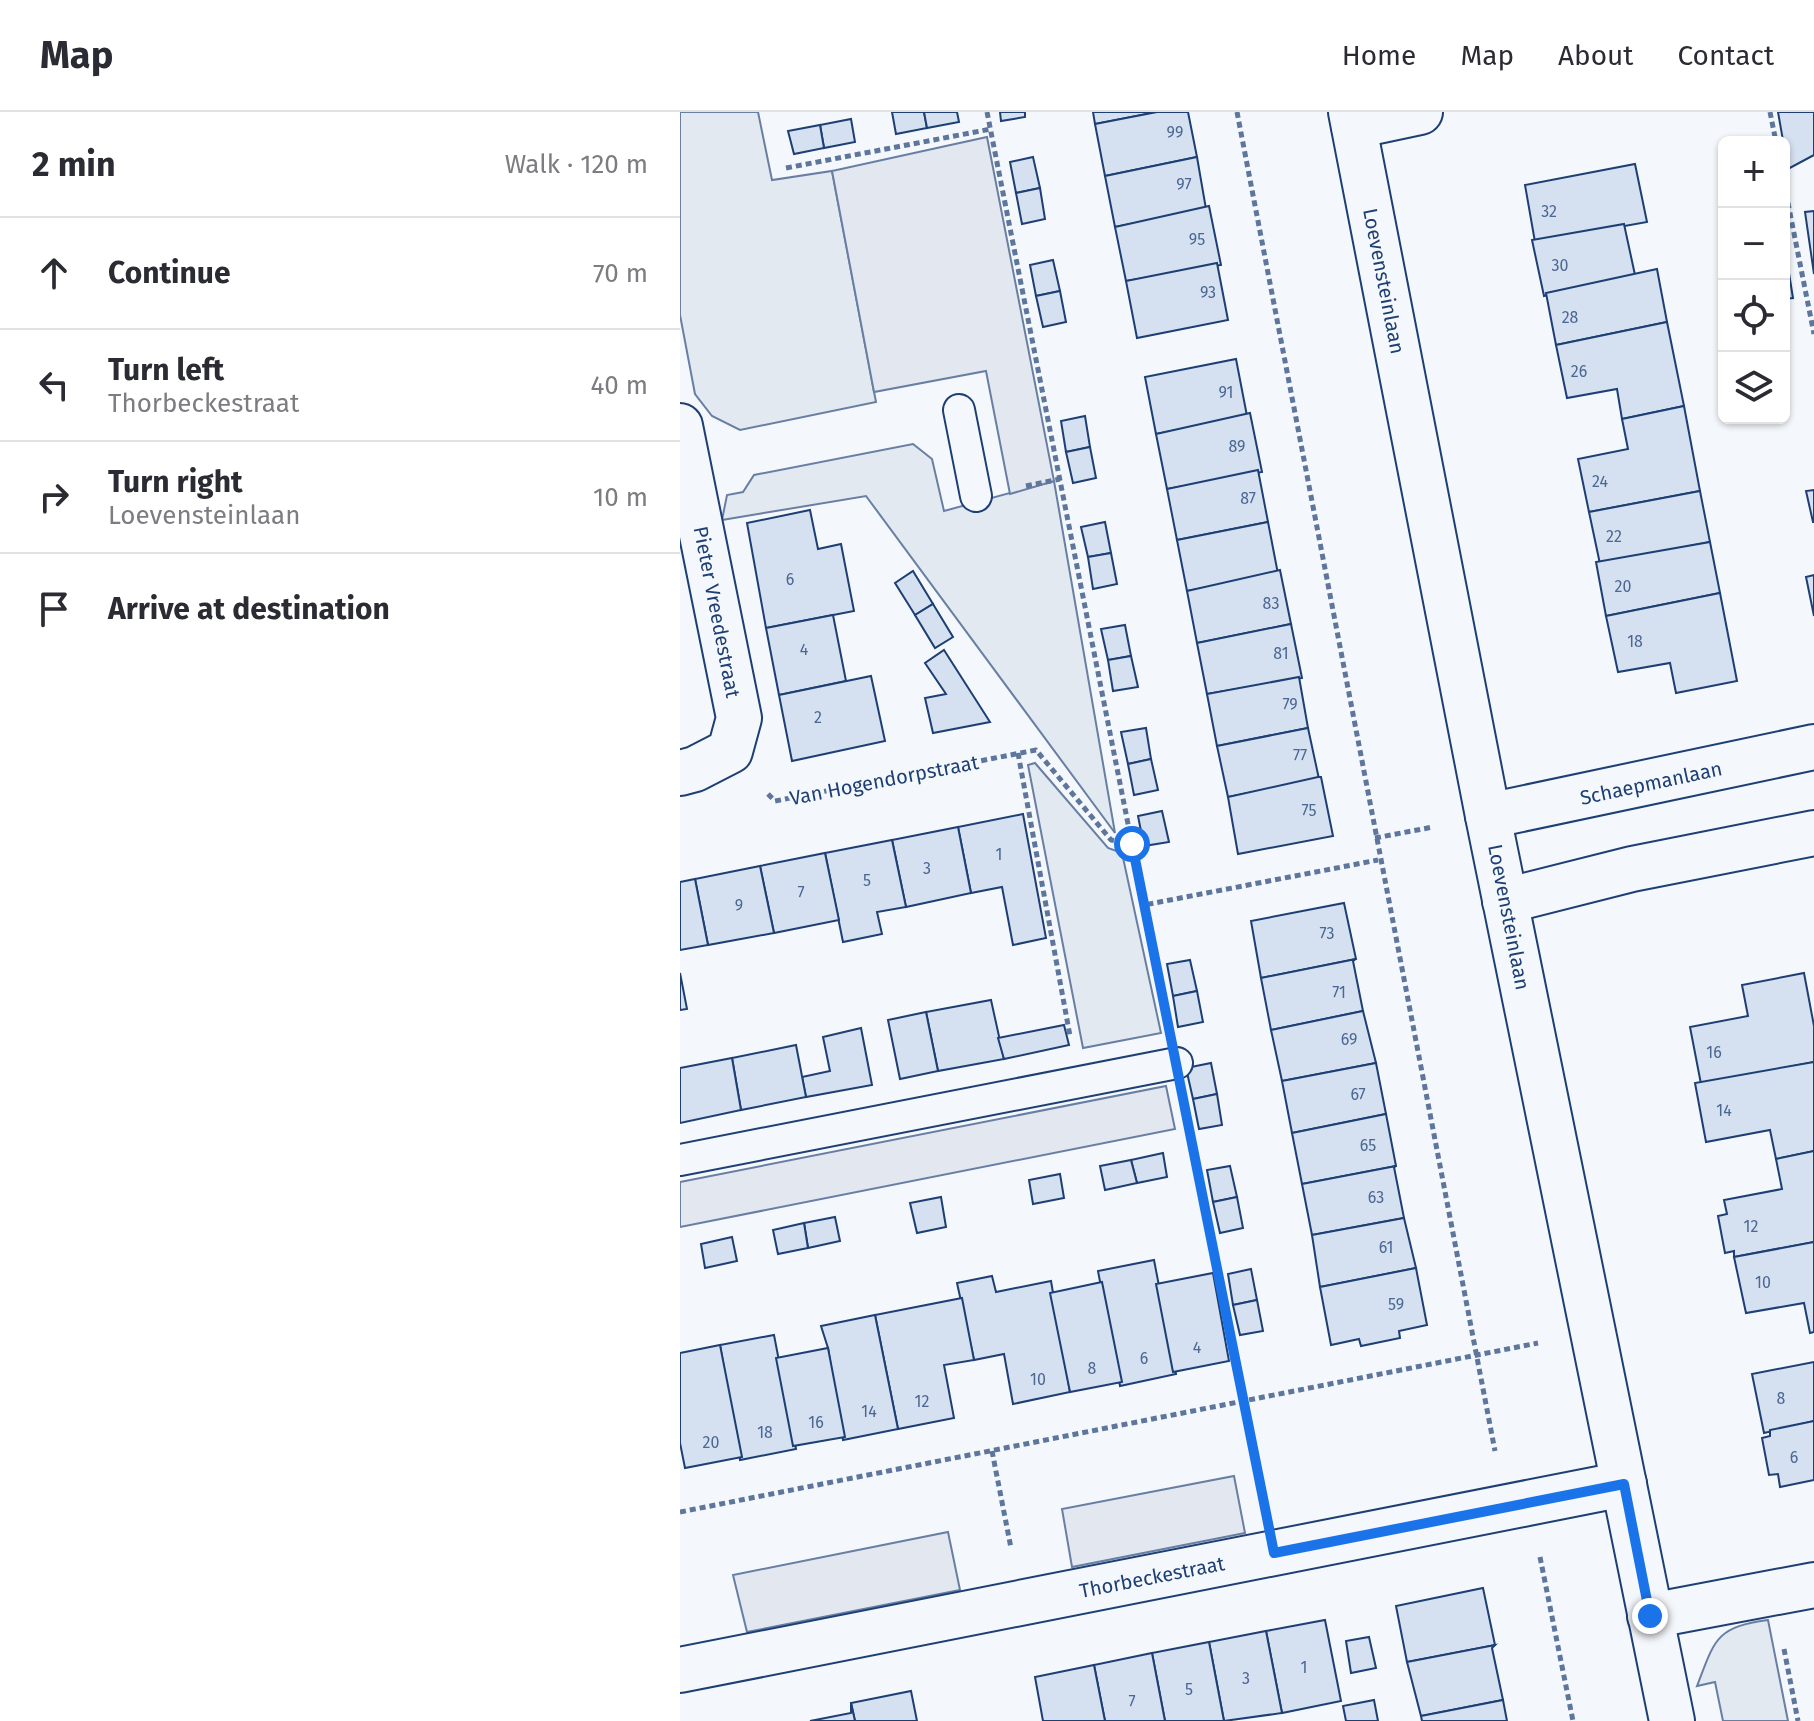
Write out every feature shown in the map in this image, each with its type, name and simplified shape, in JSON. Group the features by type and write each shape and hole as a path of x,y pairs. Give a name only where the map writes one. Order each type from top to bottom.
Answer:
{"street":[{"path":"1352,119 1420,112"},
{"name":"Loevensteinlaan","path":"1352,119 1488,816 1672,1721"},
{"name":"Pieter Vreedestraat","path":"680,426 739,718 730,751"},
{"name":"Schaepmanlaan","path":"1488,816 1814,747"},
{"path":"680,773 730,751"},
{"path":"1505,901 1632,869 1814,833"},
{"name":"Thorbeckestraat","path":"680,1670 1624,1484"},
{"path":"1650,1616 1794,1589"}],"lane":[{"path":"959,410 976,496"},
{"path":"680,1160 1177,1063"}],"path":[{"path":"987,112 1274,1553"},
{"path":"1237,112 1378,860 1477,1356 1573,1721"},
{"path":"1770,112 1775,136"},
{"path":"786,168 991,129"},
{"path":"1789,208 1814,334"},
{"path":"1079,1082 1018,753 1036,750 1111,840 1132,844"},
{"name":"Van Hogendorpstraat","path":"730,751 775,801 1018,753"},
{"path":"1144,905 1378,860"},
{"path":"680,1512 1594,1331"},
{"path":"992,1451 1022,1603"},
{"path":"1794,1589 1798,1721"}],"shaded area":[{"path":"680,112 758,112 772,180 832,171 876,402 740,430 712,416 695,394 680,315"},
{"path":"987,137 1054,481 1010,494 986,371 874,392 832,171"},
{"path":"913,444 932,459 944,511 1054,481 1115,833 866,496 722,520 727,495 743,492 754,475"},
{"path":"1035,763 1108,848 1122,853 1161,1033 1083,1048 1028,765"},
{"path":"1166,1086 1175,1129 680,1227 680,1182"},
{"path":"1234,1476 1245,1533 1072,1567 1062,1509"},
{"path":"948,1532 960,1590 747,1632 733,1575"},
{"path":"1768,1620 1788,1721 1723,1721 1715,1682 1697,1686 1708,1657 1727,1632"}],"building":[{"path":"892,112 924,112 927,128 896,134"},
{"path":"924,112 957,112 959,122 927,128"},
{"path":"1000,112 1025,112 1025,117 1001,121"},
{"path":"1093,112 1157,112 1095,124"},
{"path":"1157,112 1188,112 1197,157 1105,176 1095,124"},
{"path":"1778,112 1814,112 1814,155 1790,168 1790,136 1782,136"},
{"path":"851,119 855,142 824,148 820,125"},
{"path":"820,125 824,148 794,154 788,131"},
{"path":"1033,157 1040,188 1016,193 1010,162"},
{"path":"1197,157 1206,209 1115,227 1105,176"},
{"path":"1635,164 1647,222 1535,242 1525,185"},
{"path":"1040,188 1045,219 1022,224 1016,193"},
{"path":"1209,206 1221,265 1126,281 1115,227"},
{"path":"1814,211 1814,274 1805,212"},
{"path":"1624,224 1635,275 1544,296 1532,240"},
{"path":"1053,260 1060,291 1036,296 1030,265"},
{"path":"1217,263 1228,320 1137,338 1126,281"},
{"path":"1657,269 1667,322 1556,345 1546,293"},
{"path":"1060,291 1066,322 1043,327 1036,296"},
{"path":"1667,322 1684,406 1622,419 1617,389 1567,398 1556,345"},
{"path":"1236,359 1247,416 1156,434 1145,377"},
{"path":"1684,406 1700,491 1589,512 1578,459 1628,449 1622,419"},
{"path":"1250,413 1262,472 1167,489 1156,434"},
{"path":"1085,416 1090,447 1066,452 1061,421"},
{"path":"1090,447 1096,478 1073,483 1066,452"},
{"path":"1258,470 1268,522 1177,540 1167,489"},
{"path":"1814,490 1814,522 1813,522 1806,491"},
{"path":"1700,491 1710,542 1600,564 1589,512"},
{"path":"810,510 818,549 841,544 854,611 766,628 747,523"},
{"path":"1105,522 1111,553 1088,557 1081,527"},
{"path":"1268,522 1278,574 1187,591 1177,540"},
{"path":"1710,542 1720,593 1606,616 1596,562"},
{"path":"1111,553 1117,584 1093,589 1088,557"},
{"path":"1280,570 1291,624 1197,643 1187,591"},
{"path":"913,571 933,604 915,615 895,583"},
{"path":"1814,575 1814,616 1806,577"},
{"path":"1720,593 1737,681 1676,693 1670,663 1618,672 1606,616"},
{"path":"933,604 953,637 935,648 915,615"},
{"path":"833,615 846,681 779,695 766,628"},
{"path":"1291,624 1302,678 1207,694 1197,643"},
{"path":"1125,625 1131,656 1108,660 1101,629"},
{"path":"944,650 990,722 933,733 925,698 946,694 925,663"},
{"path":"1131,656 1138,687 1113,691 1108,660"},
{"path":"871,676 885,741 792,761 779,695"},
{"path":"1299,677 1308,728 1217,746 1207,694"},
{"path":"1146,728 1151,759 1128,764 1121,732"},
{"path":"1308,728 1319,779 1228,797 1217,746"},
{"path":"1151,759 1158,790 1134,795 1128,764"},
{"path":"1321,777 1333,836 1238,854 1228,797"},
{"path":"1162,811 1169,842 1144,846 1138,816"},
{"path":"1023,814 1046,938 1013,945 1002,887 971,893 958,827"},
{"path":"958,827 971,893 906,907 892,840"},
{"path":"892,840 906,907 877,912 882,934 843,942 825,853"},
{"path":"825,853 839,920 774,933 760,866"},
{"path":"760,866 774,933 708,945 695,879"},
{"path":"695,879 708,945 680,950 680,882"},
{"path":"1344,903 1356,959 1261,978 1251,921"},
{"path":"1356,959 1353,961 1363,1011 1271,1030 1261,978"},
{"path":"1190,960 1197,991 1173,996 1167,964"},
{"path":"680,973 687,1009 680,1010"},
{"path":"1804,973 1814,1026 1814,1062 1701,1084 1690,1027 1748,1016 1742,985"},
{"path":"1197,991 1203,1022 1178,1027 1173,996"},
{"path":"991,1000 1004,1059 938,1071 926,1012"},
{"path":"1363,1011 1376,1063 1282,1081 1271,1030"},
{"path":"926,1012 938,1071 900,1079 888,1020"},
{"path":"1064,1025 1069,1045 1004,1059 998,1038"},
{"path":"861,1028 872,1085 806,1097 802,1077 830,1071 823,1037"},
{"path":"796,1045 806,1097 741,1110 732,1058"},
{"path":"732,1058 741,1110 680,1123 680,1068"},
{"path":"1814,1062 1814,1151 1776,1159 1770,1130 1706,1142 1695,1083"},
{"path":"1211,1063 1217,1094 1193,1099 1186,1068"},
{"path":"1376,1063 1386,1114 1292,1133 1282,1081"},
{"path":"1217,1094 1222,1125 1199,1129 1193,1099"},
{"path":"1386,1114 1396,1166 1302,1184 1292,1133"},
{"path":"1814,1151 1814,1242 1734,1257 1734,1251 1725,1253 1718,1216 1727,1214 1724,1200 1782,1189 1776,1159"},
{"path":"1163,1153 1167,1177 1137,1183 1131,1160"},
{"path":"1131,1160 1137,1183 1105,1190 1100,1166"},
{"path":"1230,1166 1237,1197 1213,1202 1207,1170"},
{"path":"1396,1166 1404,1218 1312,1235 1302,1184"},
{"path":"1060,1174 1064,1198 1033,1204 1029,1180"},
{"path":"941,1197 946,1227 917,1233 910,1203"},
{"path":"1237,1197 1243,1228 1220,1233 1213,1202"},
{"path":"835,1217 840,1241 808,1248 804,1223"},
{"path":"1404,1218 1416,1268 1320,1287 1312,1235"},
{"path":"804,1223 808,1248 778,1254 773,1230"},
{"path":"732,1237 737,1261 705,1268 701,1244"},
{"path":"1814,1242 1814,1332 1810,1333 1804,1303 1746,1313 1734,1257"},
{"path":"1154,1260 1176,1374 1120,1386 1098,1271"},
{"path":"1416,1268 1427,1325 1399,1331 1400,1338 1361,1346 1359,1339 1331,1345 1320,1287"},
{"path":"1251,1269 1257,1300 1233,1305 1228,1274"},
{"path":"1213,1273 1229,1361 1173,1372 1156,1284"},
{"path":"992,1276 996,1292 1051,1281 1070,1392 1013,1404 1004,1354 974,1360 957,1283"},
{"path":"1102,1282 1122,1382 1070,1392 1050,1293"},
{"path":"962,1298 974,1360 944,1365 954,1418 898,1429 875,1315"},
{"path":"1257,1300 1263,1331 1240,1335 1233,1305"},
{"path":"875,1315 898,1429 843,1440 828,1348 821,1326"},
{"path":"774,1335 796,1449 740,1460 720,1345"},
{"path":"720,1345 742,1457 685,1468 680,1443 680,1353"},
{"path":"828,1348 845,1437 793,1446 776,1358"},
{"path":"1814,1362 1814,1421 1764,1433 1752,1374"},
{"path":"1814,1421 1814,1480 1780,1487 1778,1474 1769,1475 1762,1438 1770,1436 1770,1430"},
{"path":"1483,1588 1495,1645 1407,1662 1396,1606"},
{"path":"1325,1620 1341,1701 1282,1713 1266,1631"},
{"path":"1266,1631 1282,1713 1224,1721 1209,1642"},
{"path":"1369,1637 1376,1668 1351,1673 1346,1641"},
{"path":"1209,1642 1224,1721 1165,1721 1152,1653"},
{"path":"1495,1645 1492,1648 1503,1700 1421,1716 1407,1662"},
{"path":"1152,1653 1165,1721 1105,1721 1094,1665"},
{"path":"1094,1665 1105,1721 1043,1721 1035,1677"},
{"path":"911,1691 917,1721 855,1721 851,1703"},
{"path":"1374,1700 1378,1721 1346,1721 1343,1706"},
{"path":"1503,1700 1507,1721 1422,1721 1421,1716"},
{"path":"851,1703 855,1721 810,1721 851,1713"}],"route":[{"path":"1132,844 1274,1553 1624,1484 1650,1616"}]}
